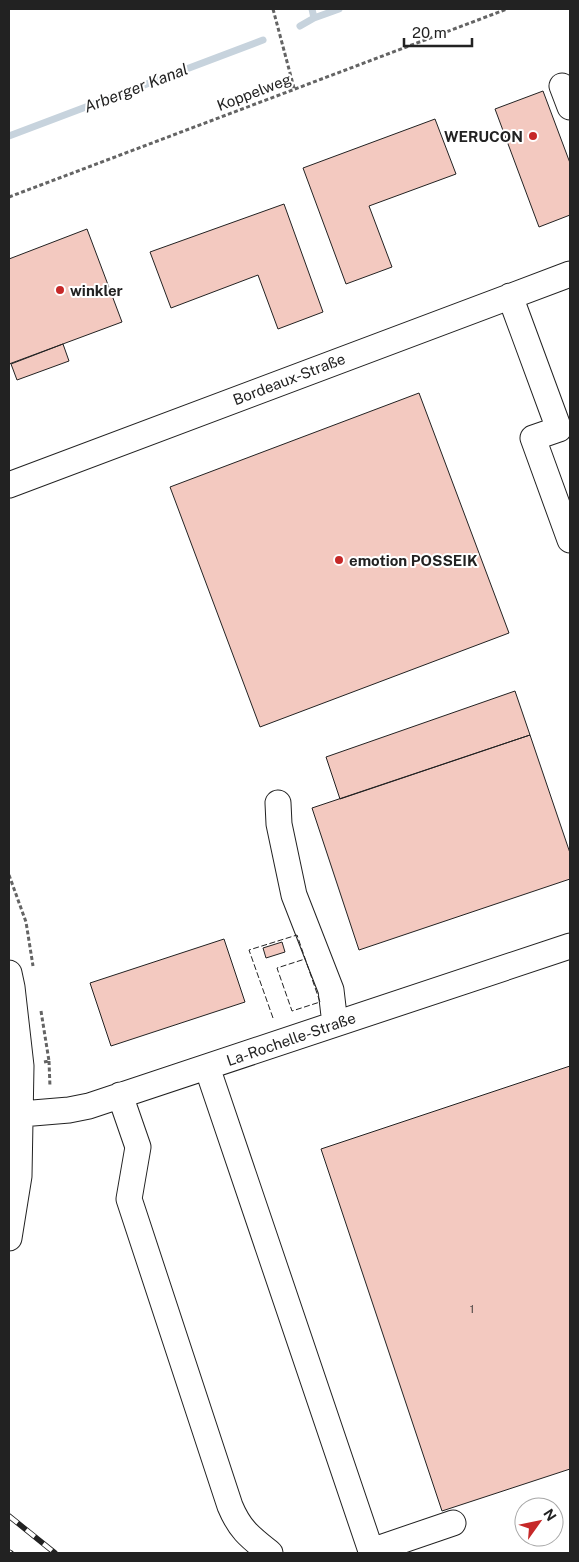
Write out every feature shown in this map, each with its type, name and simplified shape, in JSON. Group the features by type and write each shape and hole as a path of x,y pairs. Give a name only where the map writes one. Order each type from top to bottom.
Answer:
{"street":[{"name":"Bordeaux-Straße","path":"9,485 570,274"},
{"path":"510,296 559,429 533,438 570,540"},
{"path":"278,803 279,824 294,895 331,990 335,1024"},
{"name":"La-Rochelle-Straße","path":"14,1115 69,1110 120,1095 570,946"},
{"path":"9,974 21,1066 14,1115 19,1176 9,1238"},
{"path":"208,1067 371,1550 453,1523"},
{"path":"120,1095 138,1147 129,1199 230,1506 236,1521 244,1532 270,1553"}],"path":[{"path":"273,9 294,88"},
{"name":"Koppelweg","path":"9,197 507,9"}],"building":[{"name":"WERUCON","path":"543,91 570,163 570,215 539,227 495,109"},
{"path":"435,119 456,174 369,206 392,267 346,284 303,168"},
{"path":"284,204 323,312 278,329 258,275 171,308 150,252"},
{"name":"winkler","path":"87,229 122,322 9,364 9,259"},
{"path":"63,344 69,361 17,380 11,364"},
{"name":"emotion POSSEIK","path":"419,393 509,633 260,727 170,487"},
{"path":"515,691 530,735 340,799 326,757"},
{"path":"530,735 570,853 570,879 359,950 312,808"},
{"path":"224,939 245,1002 111,1046 90,983"},
{"path":"282,942 285,952 266,958 263,948"},
{"path":"570,1066 570,1469 442,1511 321,1149"}],"waterway":[{"name":"Arberger Kanal","path":"312,9 314,18"},
{"path":"300,26 314,18 339,9"},
{"name":"Arberger Kanal","path":"9,136 263,40"}],"railway":[{"path":"9,1516 55,1553"}],"fence":[{"path":"273,1018 249,950 297,935 320,1002 292,1011 277,968 305,959"}],"place":[{"name":"WERUCON","path":"533,136"},
{"name":"winkler","path":"60,290"},
{"name":"emotion POSSEIK","path":"339,560"}]}
